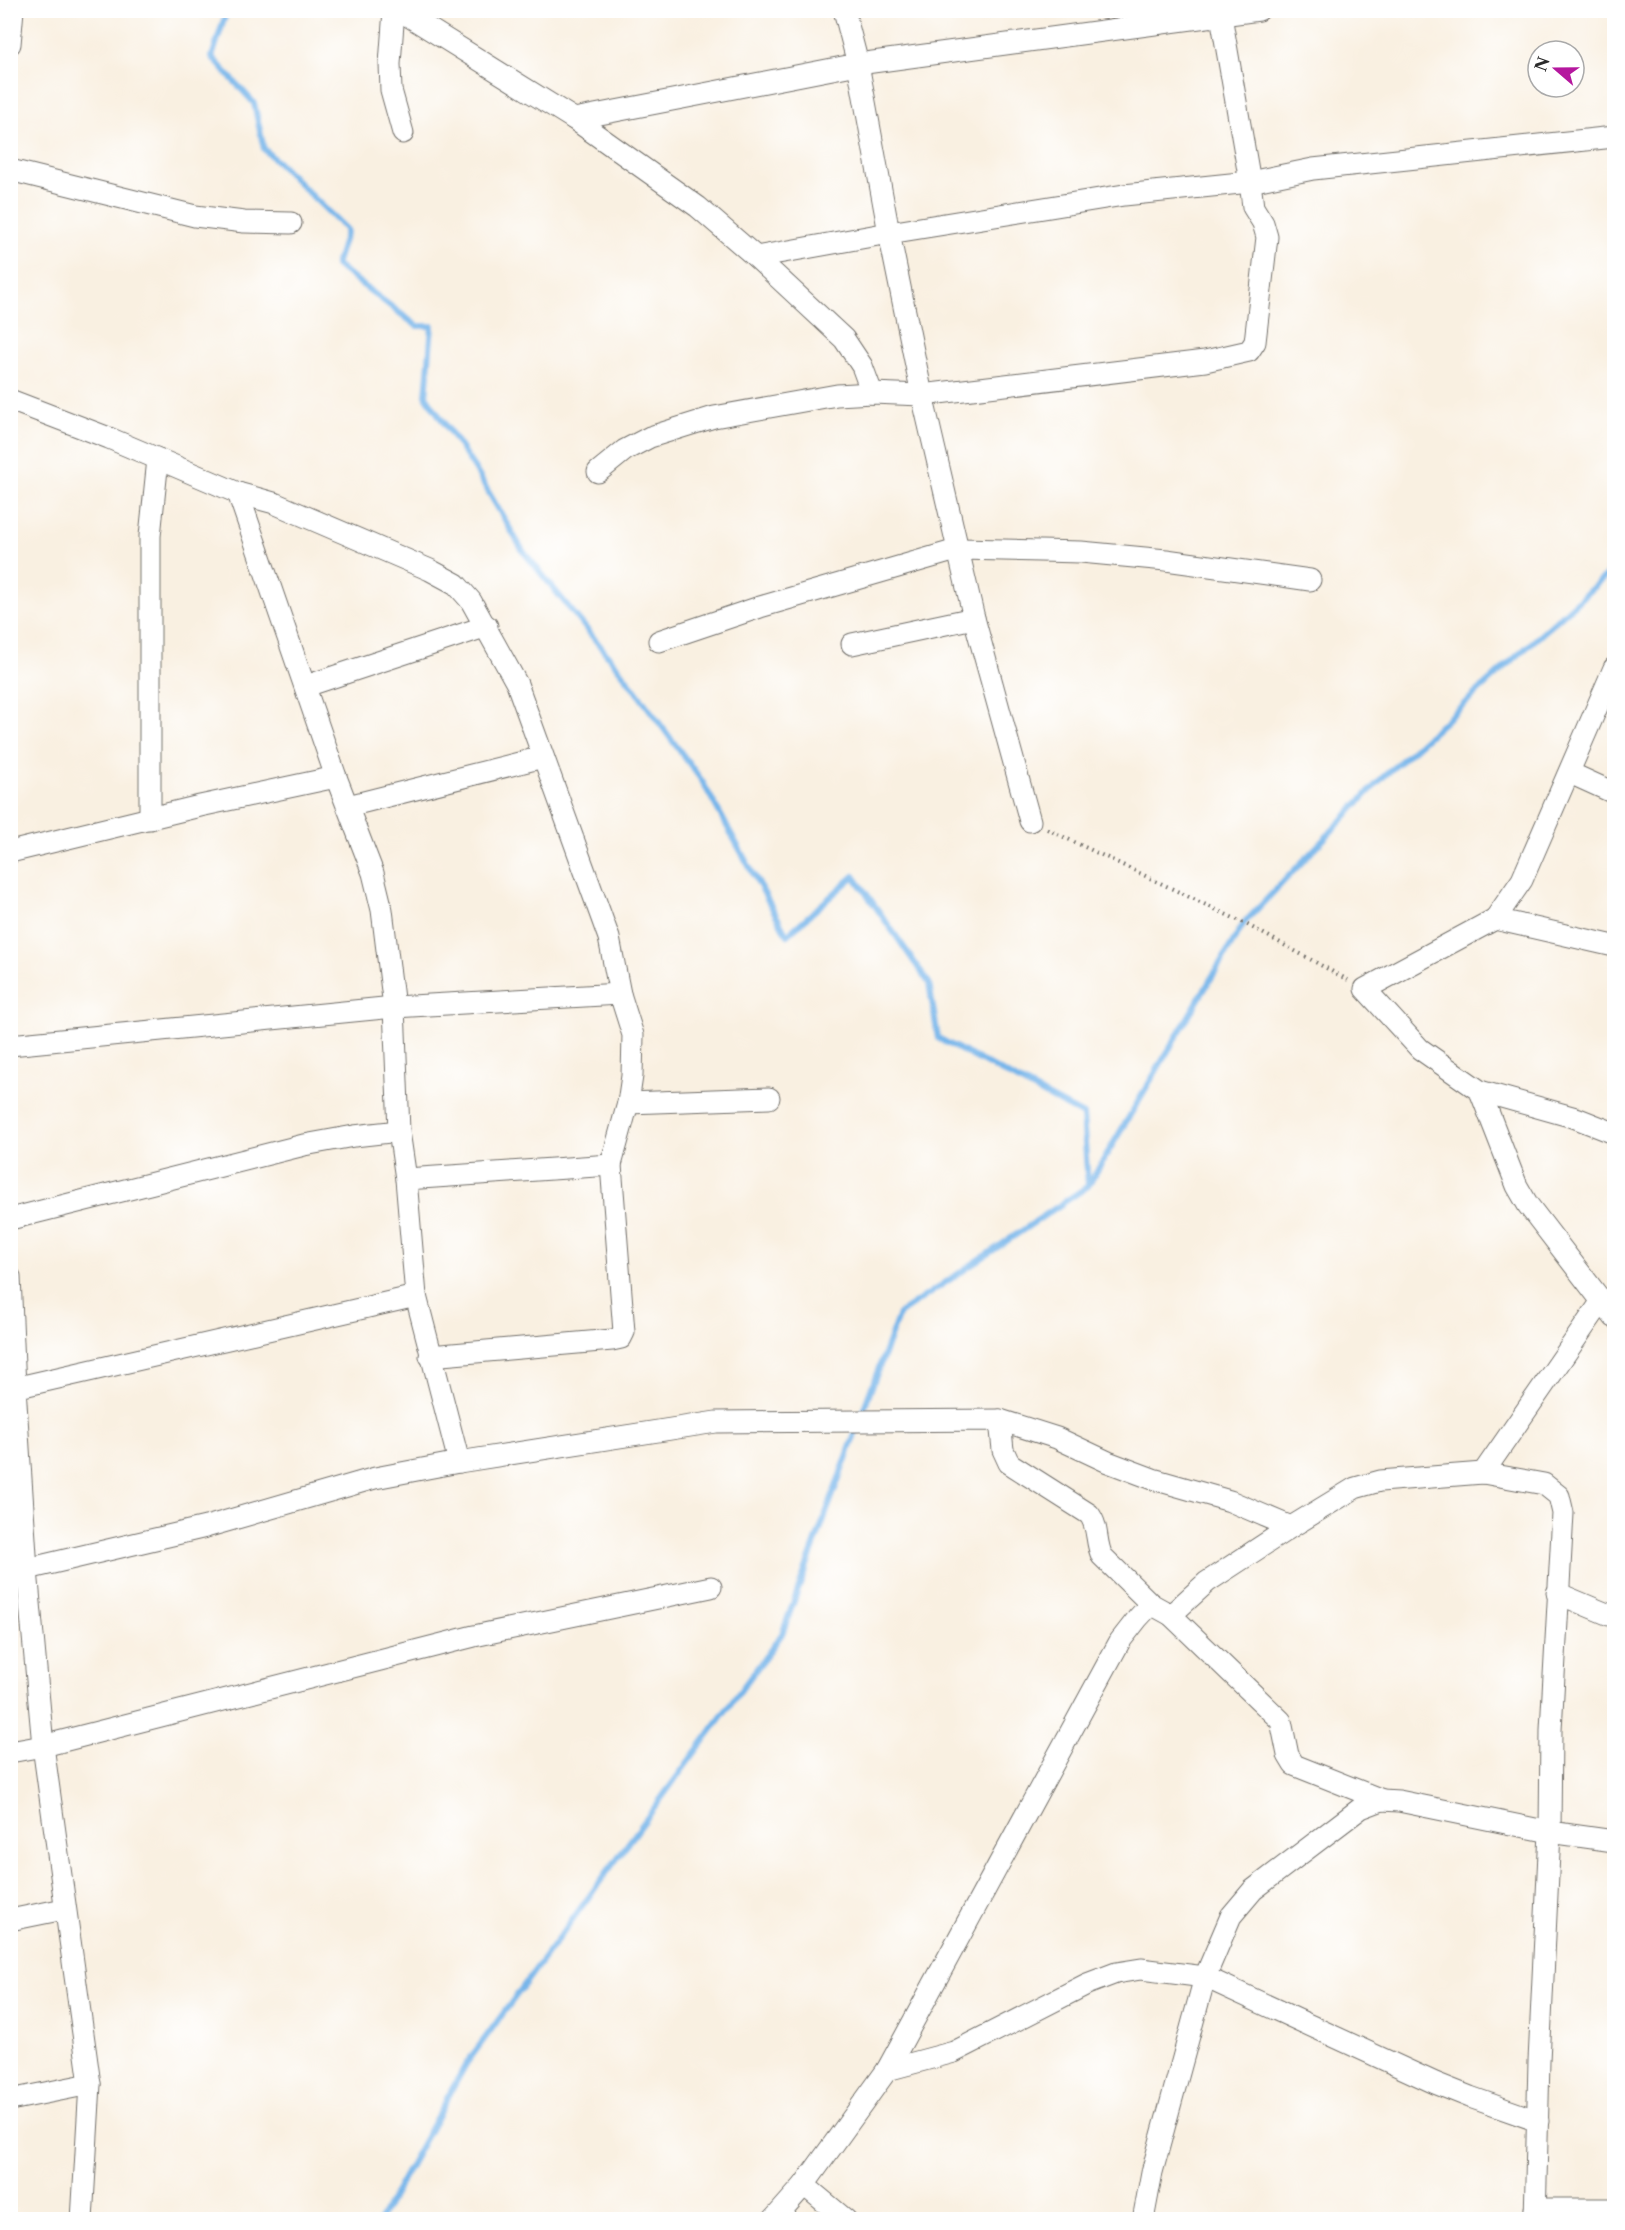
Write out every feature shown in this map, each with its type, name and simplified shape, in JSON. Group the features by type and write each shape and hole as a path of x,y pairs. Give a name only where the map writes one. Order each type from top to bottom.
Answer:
{"street":[{"path":"394,10 390,64 391,90 404,133"},
{"path":"399,10 574,118 698,207 756,257 844,339 862,366 872,393"},
{"path":"844,10 858,64 922,395 960,549 974,618 1030,820"},
{"path":"574,118 858,64 1220,13 1259,10"},
{"path":"598,472 625,450 650,437 714,417 837,396 872,393 922,395 1205,361 1250,351 1255,342 1267,237 1263,223 1253,207 1220,13"},
{"path":"756,257 1124,195 1250,182 1312,170 1614,137"},
{"path":"10,170 195,216 244,222 291,223"},
{"path":"10,400 238,493 274,503 430,570 456,584 471,601 487,626 517,684 609,938 620,994 633,1035 632,1076 628,1103 611,1165 624,1332 621,1338 430,1356"},
{"path":"150,819 150,536 158,459"},
{"path":"238,493 336,777 373,873 380,901 394,1007 399,1131 406,1179 416,1296 459,1462"},
{"path":"659,641 760,607 960,549 1081,552 1166,560 1310,580"},
{"path":"852,644 974,618"},
{"path":"306,686 487,626"},
{"path":"1614,668 1522,880 1495,918 1365,989 1420,1049 1480,1091 1576,1118 1614,1133"},
{"path":"348,806 543,758"},
{"path":"1570,772 1614,794"},
{"path":"10,852 200,806 336,777"},
{"path":"1495,918 1614,946"},
{"path":"10,1046 394,1007 620,994"},
{"path":"1480,1091 1516,1186 1608,1309 1483,1473"},
{"path":"628,1103 769,1098"},
{"path":"10,1220 304,1145 399,1131"},
{"path":"406,1179 611,1165"},
{"path":"10,1277 19,1572 90,2084 82,2220"},
{"path":"13,1388 416,1296"},
{"path":"19,1572 206,1527 375,1478 459,1462 716,1422 1000,1420 1057,1438 1108,1462 1152,1479 1230,1501 1291,1527"},
{"path":"1000,1420 1003,1450 1009,1463 1089,1514 1095,1521 1102,1556 1151,1604 1171,1615 1281,1721 1288,1755 1294,1765 1382,1800 1399,1801 1550,1832 1614,1841"},
{"path":"1171,1615 1207,1582 1355,1488 1380,1481 1483,1473 1544,1484 1559,1496 1563,1513 1557,1593 1535,2214 1614,2209"},
{"path":"10,1752 44,1746 474,1636 711,1587"},
{"path":"1557,1593 1614,1617"},
{"path":"772,2220 804,2185 887,2070 1120,1641 1151,1604"},
{"path":"1143,2220 1152,2172 1205,1977 1232,1916 1253,1890 1361,1808 1382,1800"},
{"path":"10,1920 64,1909"},
{"path":"887,2070 954,2052 1086,1984 1116,1973 1141,1969 1205,1977 1435,2083 1538,2121"},
{"path":"10,2100 90,2084"},
{"path":"804,2185 846,2220"}],"path":[{"path":"1030,820 1244,923 1365,989"}],"waterway":[{"path":"227,10 212,57 254,103 264,149 347,230 336,265 417,326 432,326 426,396 475,469 523,551 627,679 702,781 787,935 854,876 929,983 938,1038 1083,1115 1088,1185"},
{"path":"861,1416 899,1314 1088,1186 1244,923 1383,777 1608,574 1614,538"},
{"path":"380,2220 466,2064 782,1634 858,1426"}]}
